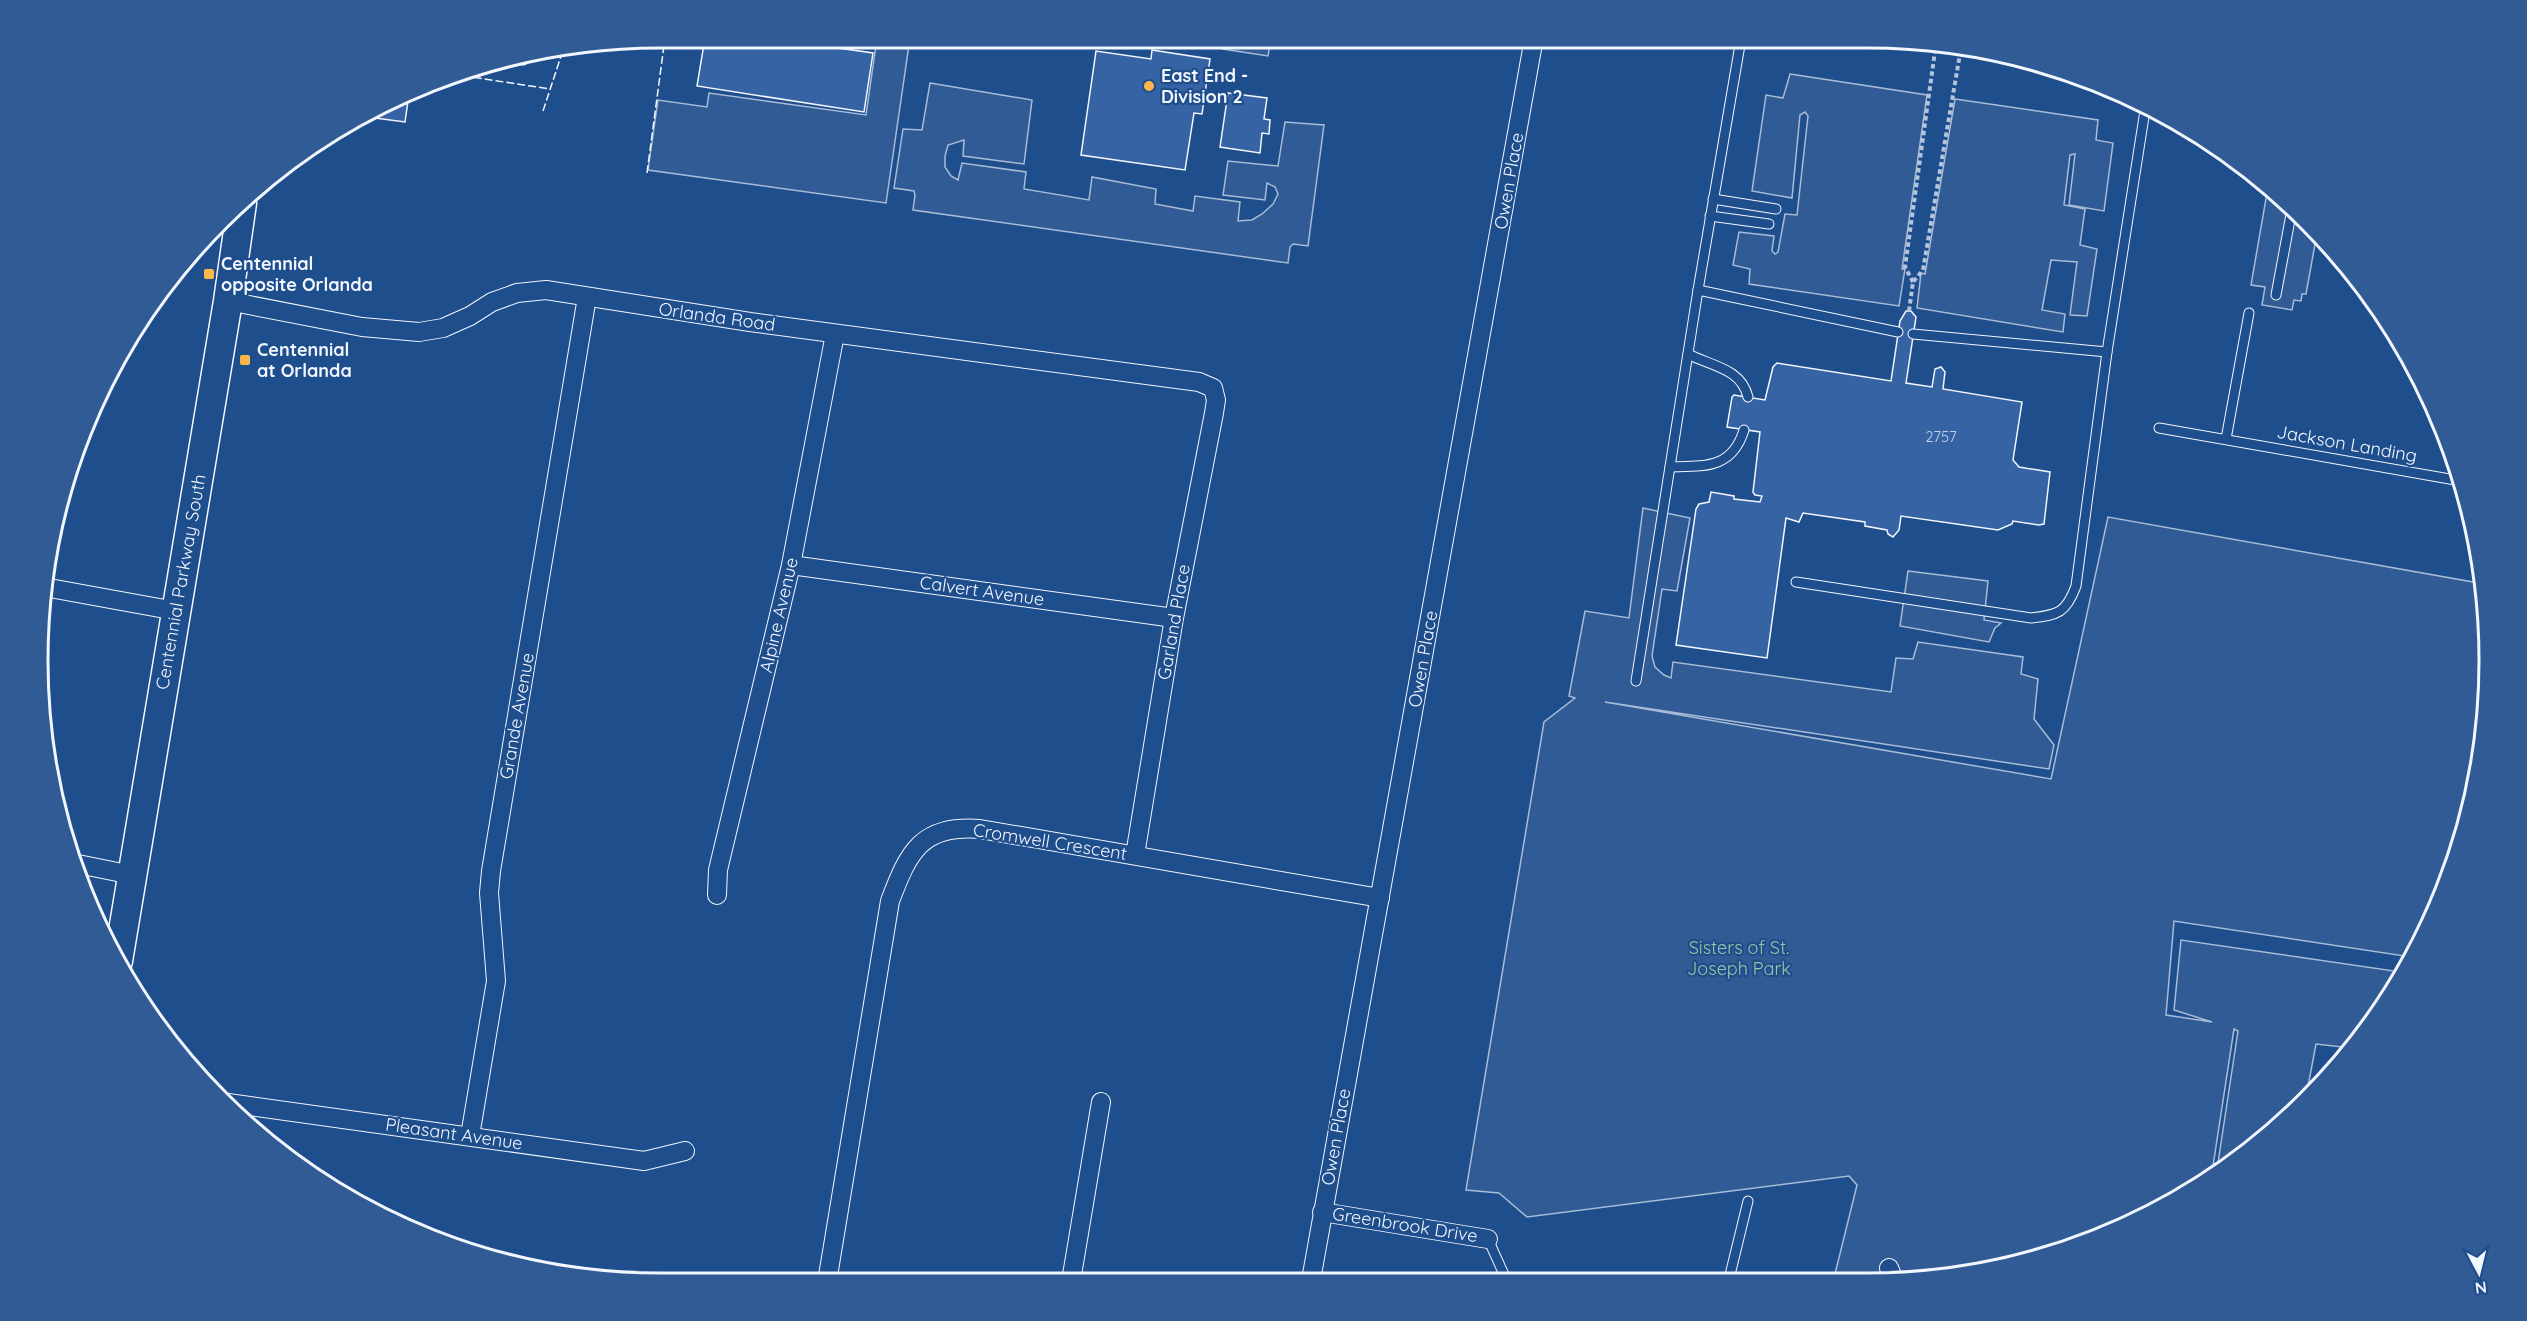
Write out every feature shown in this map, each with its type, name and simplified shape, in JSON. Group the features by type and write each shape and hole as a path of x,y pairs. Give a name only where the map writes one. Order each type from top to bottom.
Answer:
{"main road":[{"name":"Centennial Parkway South","path":"120,948 240,215"}],"street":[{"name":"Owen Place","path":"1312,1273 1532,48"},
{"name":"Orlanda Road","path":"228,301 362,327 411,332 443,328 492,302 517,293 546,290 835,333 1199,382 1213,388"},
{"name":"Grande Avenue","path":"470,1136 496,981 489,893 490,871 587,297"},
{"name":"Alpine Avenue","path":"717,895 718,870 791,565 835,333"},
{"name":"Garland Place","path":"1134,855 1174,618 1214,413 1216,400 1213,388"},
{"name":"Calvert Avenue","path":"791,565 1174,618"},
{"path":"52,588 176,611"},
{"name":"Cromwell Crescent","path":"828,1273 890,901 912,851 933,835 957,828 980,829 1380,898"},
{"path":"84,865 132,875"},
{"path":"1072,1273 1101,1102"},
{"name":"Pleasant Avenue","path":"239,1104 644,1161 685,1151"},
{"name":"Greenbrook Drive","path":"1322,1212 1488,1239"}],"lane":[{"path":"1636,681 1710,216 1740,48"},
{"path":"1796,582 2031,618 2055,615 2061,612 2071,599 2076,586 2107,352 2144,115"},
{"path":"1713,199 1776,209"},
{"path":"1710,216 1769,224"},
{"path":"2276,295 2290,218"},
{"path":"1698,290 1899,332"},
{"path":"2226,439 2249,313"},
{"path":"1913,334 2107,352"},
{"path":"1688,354 1728,370 1745,385 1748,397"},
{"name":"Jackson Landing","path":"2159,428 2451,479"},
{"path":"1670,467 1709,466 1729,457 1739,447 1744,430"},
{"path":"1730,1273 1748,1201"},
{"path":"1488,1239 1503,1273"}],"path":[{"path":"1913,282 1905,267 1935,52"},
{"path":"1909,311 1913,282 1923,270 1960,55"}],"shaded area":[{"path":"876,48 909,48 886,203 648,170 658,100 707,107 709,93 866,115"},
{"path":"1223,48 1269,48 1268,56"},
{"path":"1790,74 1927,95 1902,269 1905,269 1899,306 1749,284 1750,269 1733,265 1739,232 1774,236 1772,251 1775,254 1778,252 1785,214 1797,215 1808,116 1805,112 1800,115 1792,198 1752,191 1766,95 1783,98"},
{"path":"930,83 1032,100 1024,164 963,156 964,140 948,145 945,156 945,167 951,176 958,180 962,163 1026,172 1024,189 1089,200 1092,177 1156,189 1155,204 1193,211 1195,196 1240,202 1238,221 1252,220 1262,214 1273,204 1278,194 1275,187 1267,183 1265,200 1223,195 1228,161 1278,166 1285,122 1324,125 1308,246 1293,244 1290,247 1288,263 913,210 914,191 894,188 903,129 922,130"},
{"path":"1955,99 2098,120 2096,140 2113,143 2104,211 2069,205 2075,154 2070,155 2064,205 2085,209 2080,245 2097,249 2087,316 2070,315 2077,262 2051,260 2042,310 2065,314 2063,332 1917,308 1921,273 1925,274"},
{"path":"2266,197 2315,244 2306,294 2302,294 2301,301 2294,300 2292,310 2262,305 2265,287 2251,285"},
{"name":"Sisters of St. Joseph Park","path":"1643,508 1690,518 1677,591 1662,589 1652,656 1655,667 1664,675 1671,678 1673,662 1891,692 1896,658 1913,659 1918,642 2023,657 2021,674 2038,679 2034,719 2054,745 2049,769 1605,702 2051,779 2108,517 2474,582 2479,660 2474,740 2458,819 2446,857 2432,895 2403,956 2174,921 2166,1015 2212,1022 2174,1010 2181,940 2394,971 2376,1001 2341,1047 2316,1044 2308,1085 2270,1121 2218,1162 2238,1031 2234,1029 2213,1165 2173,1191 2101,1226 2025,1252 1946,1268 1907,1272 1835,1273 1857,1185 1849,1176 1527,1217 1499,1193 1466,1190 1544,722 1575,698 1569,696 1585,611 1629,618"},
{"path":"1908,571 1988,581 1984,620 2001,623 1995,628 1989,642 1900,626"}],"building":[{"path":"703,48 838,48 873,53 864,112 697,86"},
{"name":"East End - Division 2","path":"1152,50 1210,59 1202,114 1194,113 1185,170 1081,155 1096,51 1151,59"},
{"path":"1228,93 1267,98 1264,119 1270,120 1269,134 1262,133 1260,153 1220,147"},
{"path":"408,103 405,122 376,118"},
{"path":"1906,311 1911,311 1916,317 1906,383 1932,387 1935,369 1941,367 1945,372 1943,389 2022,402 2013,460 2019,467 2050,472 2044,524 2013,521 2012,524 1998,530 1901,516 1899,530 1893,537 1888,534 1887,530 1865,526 1865,522 1803,513 1799,522 1786,518 1767,658 1676,645 1696,509 1699,504 1709,502 1711,492 1734,496 1734,499 1760,502 1762,496 1755,495 1753,492 1760,432 1727,427 1732,397 1734,395 1765,400 1773,367 1777,363 1891,381 1900,321"}],"fence":[{"path":"647,173 664,48"},
{"path":"543,111 561,57"},
{"path":"475,78 550,89"}],"place":[{"name":"East End - Division 2","path":"1149,86"},
{"name":"Centennial opposite Orlanda","path":"209,274"},
{"name":"Centennial at Orlanda","path":"245,360"}]}
